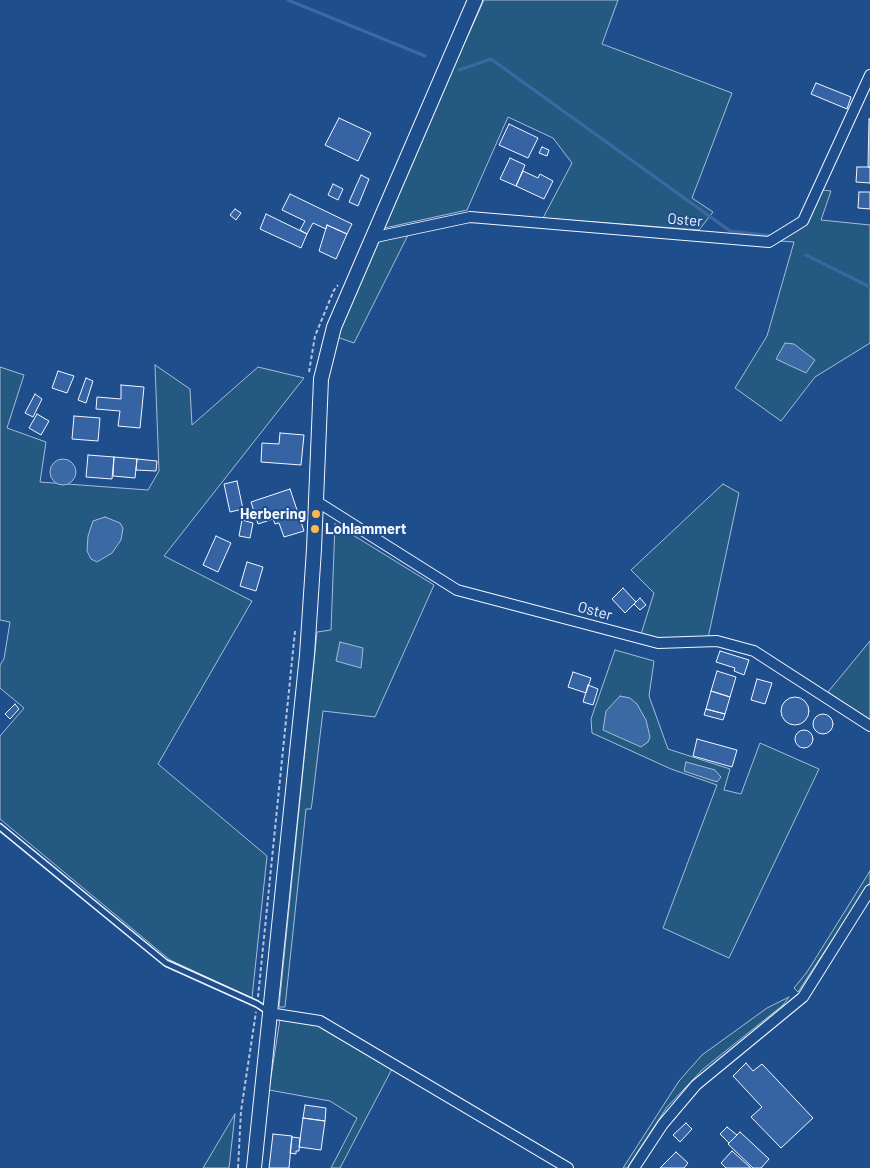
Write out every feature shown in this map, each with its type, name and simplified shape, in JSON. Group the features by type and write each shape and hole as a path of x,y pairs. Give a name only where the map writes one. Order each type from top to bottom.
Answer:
{"main road":[{"path":"254,1168 306,664 321,379 334,327 475,0"}],"street":[{"name":"Oster","path":"371,238 470,217 770,242 803,221 870,75"},
{"name":"Oster","path":"316,501 457,590 658,643 717,641 754,651 870,726"},
{"path":"634,1168 663,1124 696,1085 803,997 870,890"},
{"path":"269,1013 320,1021 568,1168"}],"lane":[{"path":"0,827 166,963 257,1004 269,1013"}],"shaded area":[{"path":"484,0 618,0 602,44 732,93 692,198 713,212 699,230 543,218 572,163 553,138 508,117 467,210 380,229"},
{"path":"823,190 831,191 821,220 870,225 870,343 815,377 781,421 735,388 767,336 794,242 780,241 806,224"},
{"path":"409,233 354,343 337,337 376,241"},
{"path":"785,343 794,344 815,360 806,373 776,359"},
{"path":"155,365 190,389 192,425 258,367 304,378 164,556 252,601 158,764 267,856 252,998 170,960 0,819 0,736 24,708 0,688 0,665 4,659 10,622 0,620 0,367 24,375 7,428 46,442 40,482 148,490 159,471"},
{"path":"63,459 72,463 76,472 72,481 63,485 54,481 50,472 54,463"},
{"path":"723,484 739,493 708,638 660,639 641,634 654,593 631,570"},
{"path":"105,517 120,523 123,528 121,540 112,553 97,562 91,559 87,551 88,536 93,521"},
{"path":"335,524 434,585 375,717 323,711 311,809 306,809 285,1007 279,1007 317,632 331,630"},
{"path":"870,641 870,722 828,692"},
{"path":"340,642 363,648 361,668 336,661"},
{"path":"615,650 654,661 649,696 668,749 730,769 724,790 741,794 760,743 819,769 729,958 663,928 717,785 671,769 592,733 591,719"},
{"path":"620,696 630,698 637,704 646,720 650,737 648,742 641,747 603,730 606,711"},
{"path":"686,762 715,770 721,777 717,782 684,771"},
{"path":"870,871 870,882 798,992 794,988 807,972"},
{"path":"789,997 783,1005 703,1069 667,1107 627,1168 623,1168 679,1081 702,1055 767,1008"},
{"path":"280,1019 318,1025 393,1067 340,1168 331,1168 357,1118 330,1101 269,1090"},
{"path":"235,1114 229,1168 203,1168"}],"building":[{"path":"816,83 851,97 847,109 811,94"},
{"path":"339,118 371,133 358,161 325,145"},
{"path":"869,119 870,167 868,167"},
{"path":"509,124 538,138 528,158 499,145"},
{"path":"542,147 549,150 547,156 539,153"},
{"path":"510,158 525,165 516,186 500,179"},
{"path":"857,167 870,167 870,183 856,182"},
{"path":"523,171 538,178 540,174 553,181 544,199 516,186"},
{"path":"361,175 369,179 358,206 349,202"},
{"path":"333,184 343,189 338,200 328,195"},
{"path":"859,192 870,192 870,209 858,208"},
{"path":"290,194 352,224 347,234 327,225 326,229 313,223 307,234 300,230 305,221 282,210"},
{"path":"235,209 241,213 236,220 230,215"},
{"path":"266,214 307,234 301,248 260,229"},
{"path":"327,225 347,234 336,259 319,251"},
{"path":"58,371 74,376 67,393 52,388"},
{"path":"86,378 93,381 86,403 78,400"},
{"path":"121,385 144,387 140,428 118,426 120,411 96,409 97,397 121,399"},
{"path":"35,394 42,399 33,417 25,413"},
{"path":"37,414 49,421 41,435 29,428"},
{"path":"74,416 100,418 98,441 72,439"},
{"path":"280,433 304,435 301,465 261,462 262,443 279,444"},
{"path":"88,455 114,457 112,479 86,477"},
{"path":"114,457 137,459 135,478 113,476"},
{"path":"137,459 157,461 156,471 136,470"},
{"path":"237,481 243,509 230,512 224,484"},
{"path":"290,489 304,531 284,537 279,523 275,524 273,519 258,524 251,502"},
{"path":"242,520 253,523 250,538 239,536"},
{"path":"216,536 231,543 218,572 203,565"},
{"path":"247,562 263,567 256,591 240,586"},
{"path":"623,588 636,602 625,613 612,599"},
{"path":"640,598 646,605 640,610 634,604"},
{"path":"720,651 749,660 744,675 734,671 735,668 716,662"},
{"path":"717,671 736,677 730,697 711,691"},
{"path":"573,672 591,678 586,693 568,687"},
{"path":"757,679 772,683 765,704 751,700"},
{"path":"588,685 598,689 593,705 583,702"},
{"path":"711,691 730,697 725,714 706,709"},
{"path":"795,697 805,701 809,711 805,721 795,725 785,721 781,711 785,701"},
{"path":"15,704 19,709 10,719 5,714"},
{"path":"706,709 725,714 723,720 704,715"},
{"path":"823,714 830,717 833,724 830,731 823,734 816,731 813,724 816,717"},
{"path":"800,730 808,730 813,735 811,746 800,748 795,743 795,735"},
{"path":"697,739 737,750 732,767 693,756"},
{"path":"746,1063 753,1071 762,1064 813,1118 781,1148 751,1117 762,1107 733,1076"},
{"path":"305,1105 326,1108 325,1121 303,1118"},
{"path":"303,1118 325,1121 321,1150 299,1147"},
{"path":"686,1123 692,1129 680,1142 673,1135"},
{"path":"727,1127 737,1135 729,1143 720,1134"},
{"path":"740,1132 769,1159 761,1168 753,1168 728,1144"},
{"path":"273,1134 292,1136 289,1168 269,1168"},
{"path":"292,1137 300,1138 299,1151 296,1151 296,1154 290,1153"},
{"path":"732,1151 751,1168 726,1168 721,1163"},
{"path":"676,1152 688,1163 684,1168 660,1168"}],"waterway":[{"path":"288,0 425,56"},
{"path":"459,70 491,59 730,231 774,236"},
{"path":"806,255 870,287"}],"place":[{"name":"Herbering","path":"316,514"},
{"name":"Lohlammert","path":"315,529"}]}
